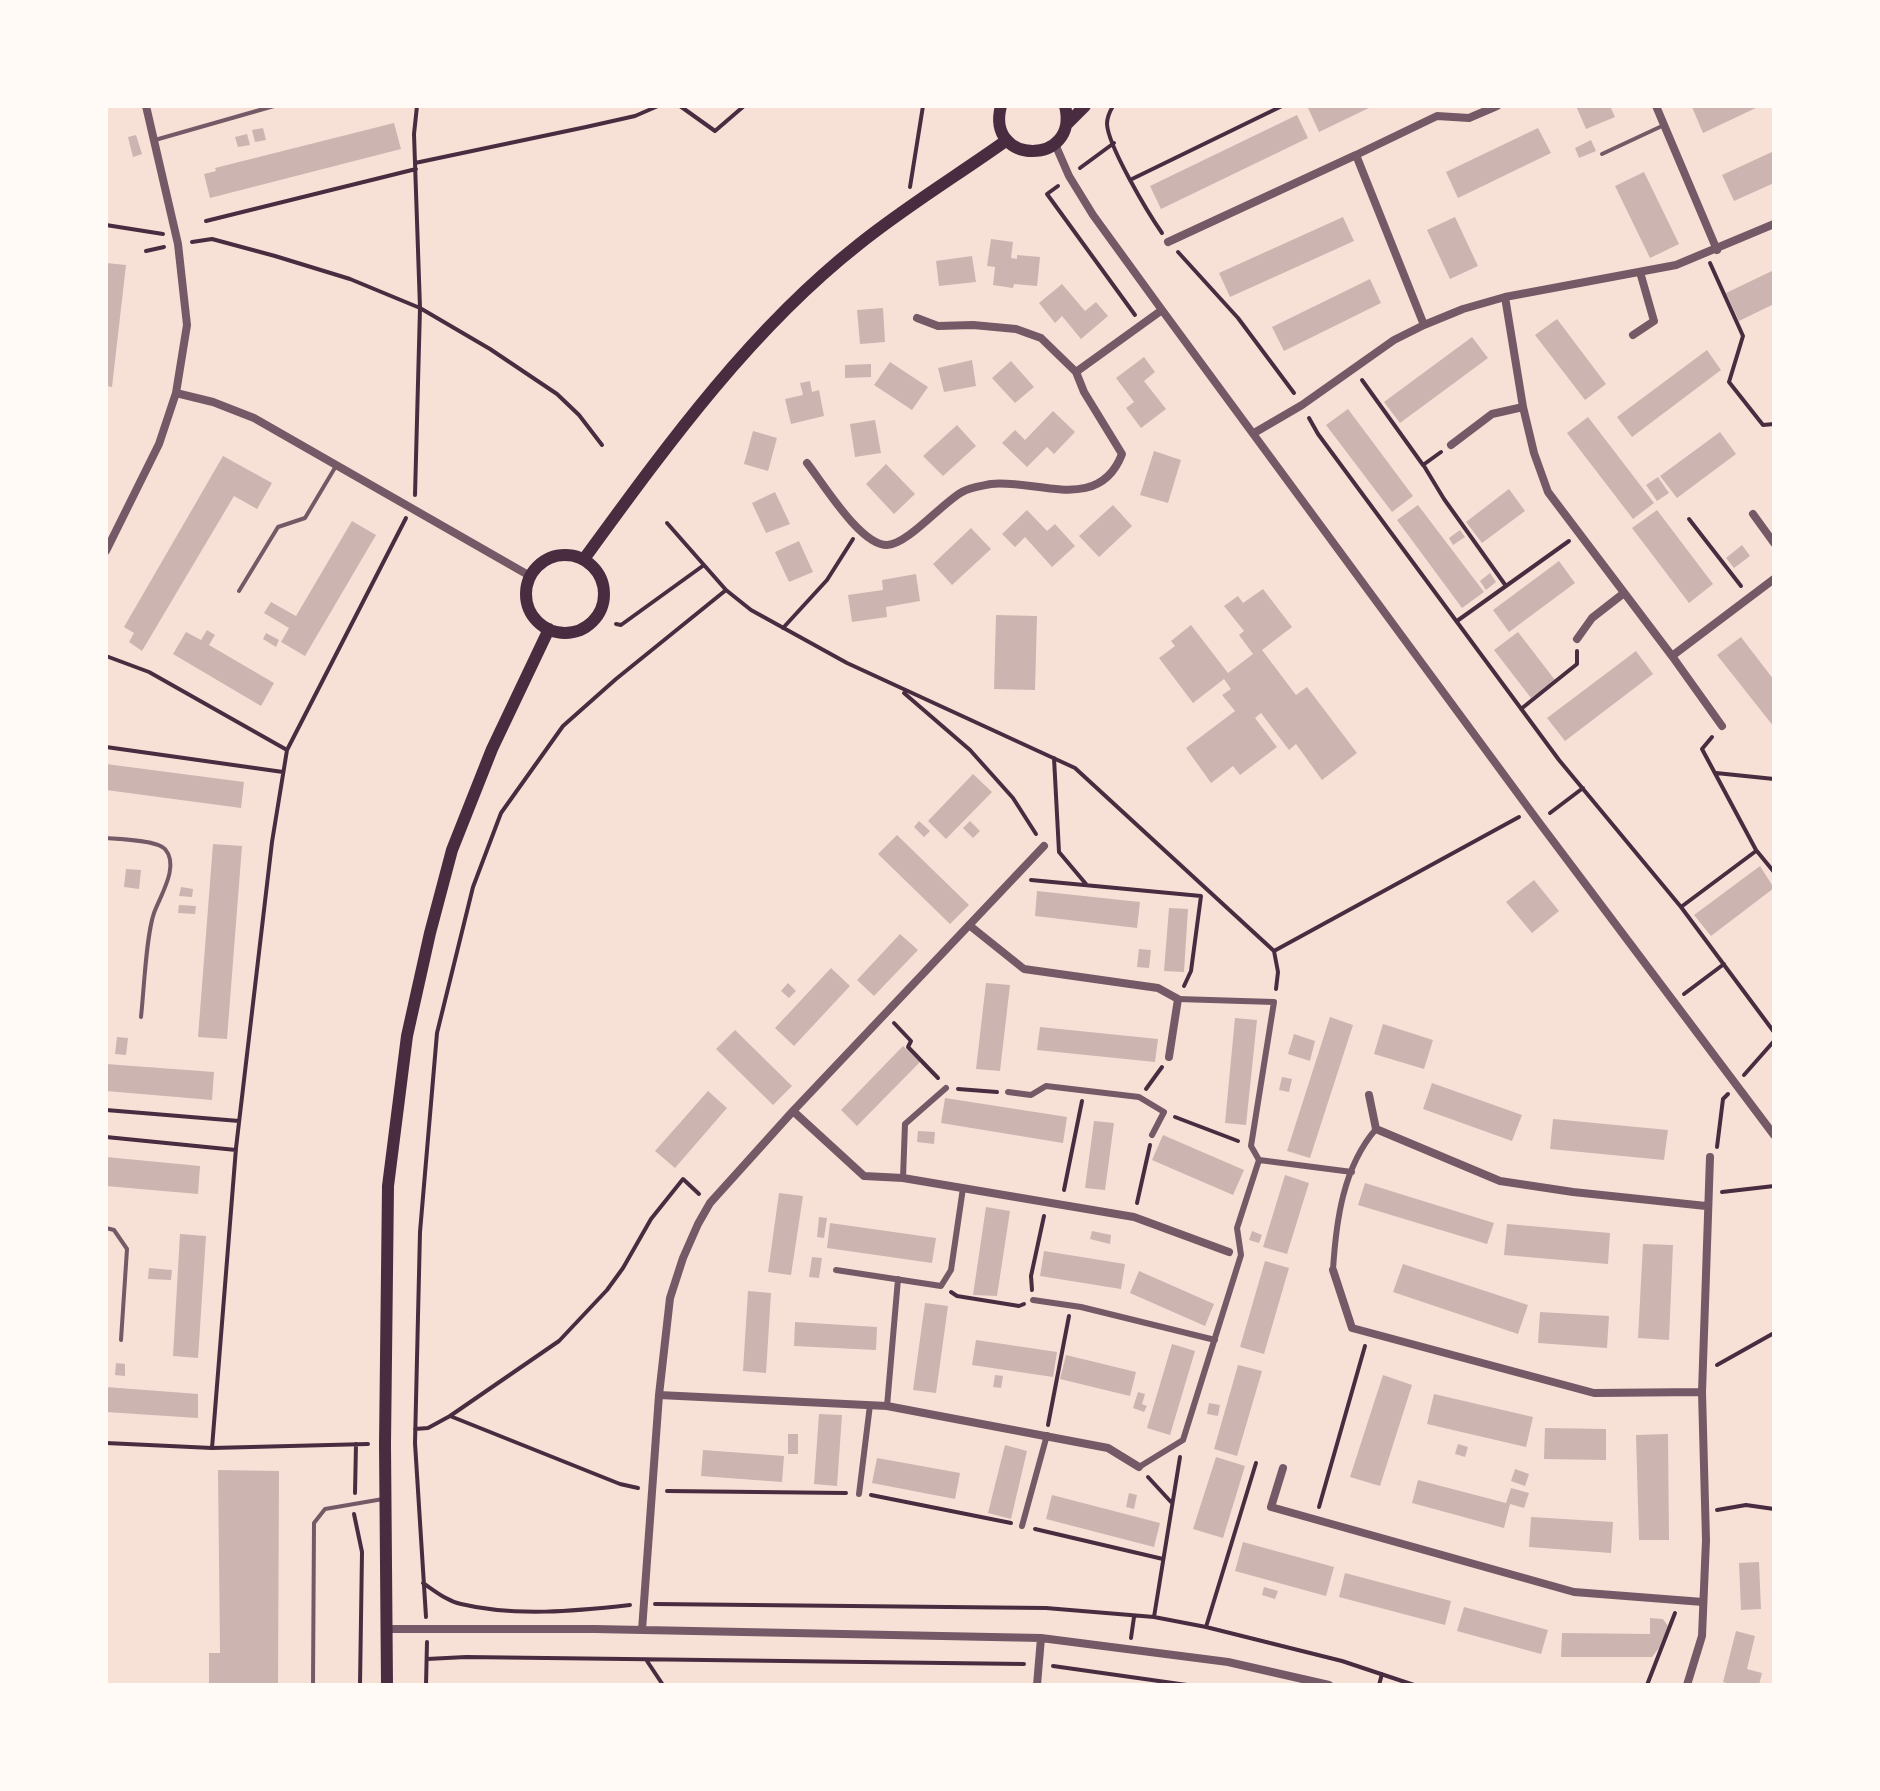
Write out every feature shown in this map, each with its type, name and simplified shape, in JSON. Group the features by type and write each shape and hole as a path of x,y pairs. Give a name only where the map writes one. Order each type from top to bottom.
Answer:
{"main road":[{"path":"1001,106 999,120 1007,140 1025,151 1046,149 1055,144 1066,125 1085,106"},
{"path":"1065,106 1066,125"},
{"path":"584,559 691,416 780,316 858,245 1007,140"},
{"path":"572,555 584,559 601,577 603,602 598,614 581,630 559,632 549,629 530,612 526,599 530,576 539,564 549,558 572,555"},
{"path":"387,1685 388,1186 407,1036 452,850 492,749 549,629"}],"street":[{"path":"106,551 159,444 176,393 187,325 176,232 146,106"},
{"path":"1168,242 1437,116 1469,118 1497,106"},
{"path":"1656,106 1717,250"},
{"path":"1055,144 1069,176 1093,215 1538,821 1774,1135"},
{"path":"1356,155 1424,325"},
{"path":"1254,433 1302,405 1394,340 1463,309 1505,297 1676,265 1774,224"},
{"path":"1633,335 1654,321 1640,272"},
{"path":"1505,297 1523,407 1534,453 1548,492 1722,726"},
{"path":"1076,372 1162,310"},
{"path":"807,463 859,530 873,540 888,545 903,539 965,490 993,484 1016,484 1051,490 1077,490 1101,481 1116,469 1122,454 1084,392 1076,372 1041,338 1016,329 938,326 917,318"},
{"path":"176,393 213,402 254,418 530,576"},
{"path":"1451,445 1492,414 1523,407"},
{"path":"1753,514 1774,543"},
{"path":"1672,656 1774,579"},
{"path":"1577,639 1592,618 1624,593"},
{"path":"642,1630 659,1395 670,1298 683,1258 710,1203 1044,846"},
{"path":"659,1395 887,1406 1108,1448 1139,1467 1183,1440 1241,1255 1237,1228 1259,1160 1251,1146 1274,1002 1178,999 1158,988 1024,969 969,925"},
{"path":"1169,1057 1178,999"},
{"path":"1008,1092 1031,1095 1046,1086 1139,1097 1164,1112 1152,1135"},
{"path":"903,1178 905,1124 946,1088"},
{"path":"1369,1095 1376,1129"},
{"path":"793,1111 864,1176 903,1178 1134,1217 1241,1255"},
{"path":"1376,1129 1360,1147 1336,1221 1333,1270 1352,1328 1594,1393 1702,1392"},
{"path":"1376,1129 1500,1181 1706,1206"},
{"path":"1687,1685 1702,1636 1705,1511 1702,1392 1710,1157"},
{"path":"1259,1160 1352,1172"},
{"path":"836,1270 941,1286 951,1270 963,1188"},
{"path":"887,1406 898,1279"},
{"path":"1033,1300 1071,1305 1215,1340"},
{"path":"859,1494 870,1405"},
{"path":"1022,1526 1047,1435"},
{"path":"1283,1468 1271,1507 1574,1592 1703,1602"},
{"path":"387,1629 642,1630 1041,1638 1130,1647 1228,1662 1329,1685"},
{"path":"1037,1685 1041,1638"}],"lane":[{"path":"155,140 274,106"},
{"path":"1602,154 1664,125"},
{"path":"239,591 278,527 305,518 337,464"},
{"path":"106,838 159,844 167,851 170,861 166,887 153,916 141,1017"},
{"path":"106,1228 114,1230 127,1249 121,1340"},
{"path":"313,1685 314,1523 325,1509 385,1498"}],"path":[{"path":"212,1448 239,1121 272,842 287,750 400,533 416,489 420,308 414,134 417,106"},
{"path":"415,163 623,119 658,106"},
{"path":"680,106 715,131 744,106"},
{"path":"906,211 923,106"},
{"path":"1113,106 1107,125 1147,213 1168,242 1238,318 1302,405 1318,434 1521,709 1681,907 1774,1032"},
{"path":"1130,180 1282,106"},
{"path":"1114,143 1047,194 1142,324"},
{"path":"206,221 416,169"},
{"path":"106,225 165,235 176,232"},
{"path":"178,244 212,239 350,279 420,308 490,349 557,394 579,415 602,445"},
{"path":"1706,254 1743,336 1729,382 1763,425 1774,424"},
{"path":"1353,368 1506,586"},
{"path":"1423,465 1451,445"},
{"path":"1689,519 1749,598"},
{"path":"667,523 726,590 751,610 899,688 1075,768 1274,951 1278,972 1274,1002"},
{"path":"783,628 827,580 859,530"},
{"path":"1457,621 1578,534"},
{"path":"616,624 621,625 704,565"},
{"path":"426,1685 427,1629 415,1429 420,1232 437,1033 479,872 501,813 563,726 726,590"},
{"path":"1521,709 1577,664 1577,639"},
{"path":"106,656 149,672 287,750"},
{"path":"899,688 970,750 1013,798 1044,846 1059,852 1086,884"},
{"path":"1722,726 1702,749 1756,850 1774,872"},
{"path":"106,747 283,772"},
{"path":"1054,758 1059,852"},
{"path":"1716,773 1774,779"},
{"path":"1538,821 1583,788"},
{"path":"1274,951 1531,810"},
{"path":"1681,907 1756,850"},
{"path":"1012,879 1201,896"},
{"path":"1178,999 1191,971 1201,896 1206,888"},
{"path":"1673,1001 1724,964"},
{"path":"885,1013 911,1041 908,1047 946,1088 1008,1092"},
{"path":"1710,1157 1715,1156 1723,1099 1774,1041"},
{"path":"1139,1097 1169,1057"},
{"path":"1061,1204 1084,1090"},
{"path":"106,1110 239,1121"},
{"path":"1164,1112 1251,1146"},
{"path":"1134,1217 1152,1135"},
{"path":"106,1137 236,1150"},
{"path":"415,1429 428,1428 450,1416 559,1341 585,1315 623,1268 651,1219 683,1179 710,1203"},
{"path":"1707,1191 1774,1186"},
{"path":"941,1286 957,1296 1019,1306 1033,1300 1031,1276 1047,1202"},
{"path":"1047,1435 1071,1305"},
{"path":"1316,1519 1369,1333"},
{"path":"1703,1373 1774,1333"},
{"path":"450,1416 620,1484 651,1491 859,1494 1022,1526 1163,1559"},
{"path":"1154,1617 1183,1440"},
{"path":"106,1443 212,1448 356,1444 355,1522 362,1552 360,1685"},
{"path":"1206,1627 1256,1463"},
{"path":"1139,1467 1171,1502"},
{"path":"1705,1511 1746,1505 1774,1509"},
{"path":"423,1583 459,1604 508,1610 593,1609 642,1604 1031,1608 1154,1617 1342,1661 1414,1685"},
{"path":"1647,1685 1679,1600"},
{"path":"1130,1647 1134,1617"},
{"path":"427,1659 1037,1665 1153,1678 1187,1685"},
{"path":"647,1661 663,1685"},
{"path":"1379,1685 1382,1674"},
{"path":"1153,1678 1153,1685"}],"building":[{"path":"1373,106 1319,132 1308,108"},
{"path":"1576,106 1610,106 1615,117 1586,129"},
{"path":"1694,106 1760,106 1703,133"},
{"path":"1297,115 1308,138 1161,209 1150,186"},
{"path":"394,123 401,149 210,198 204,174 216,171 215,168"},
{"path":"263,128 266,140 255,142 252,130"},
{"path":"1538,128 1551,153 1458,198 1446,172"},
{"path":"247,134 250,145 238,147 235,137"},
{"path":"136,135 142,154 133,157 128,137"},
{"path":"1591,140 1596,151 1579,158 1575,148"},
{"path":"1774,151 1774,183 1734,201 1722,175"},
{"path":"1644,172 1679,244 1650,258 1615,186"},
{"path":"1343,217 1354,241 1230,297 1219,273"},
{"path":"1455,217 1478,266 1450,279 1427,230"},
{"path":"991,239 1013,242 1011,258 1017,259 1017,255 1040,257 1037,286 1014,284 1013,288 993,285 995,267 987,266"},
{"path":"972,256 976,282 939,286 936,261"},
{"path":"106,263 126,265 112,387 106,386"},
{"path":"1774,270 1774,304 1739,321 1726,293"},
{"path":"1370,279 1381,303 1284,351 1272,327"},
{"path":"1062,284 1085,311 1096,302 1108,316 1081,339 1062,316 1055,323 1039,303"},
{"path":"883,308 885,342 860,344 857,310"},
{"path":"1557,319 1606,384 1585,400 1535,335"},
{"path":"1472,337 1488,358 1400,423 1384,402"},
{"path":"1707,350 1721,370 1632,437 1617,417"},
{"path":"1144,357 1155,372 1144,381 1166,409 1141,428 1126,408 1134,402 1116,378"},
{"path":"972,360 976,386 944,392 938,368"},
{"path":"1011,361 1034,387 1015,403 992,378"},
{"path":"890,362 928,387 912,410 874,385"},
{"path":"871,364 871,377 845,378 845,365"},
{"path":"810,381 812,392 819,390 824,416 791,424 785,399 803,395 800,383"},
{"path":"1348,409 1413,496 1392,512 1326,425"},
{"path":"1053,411 1075,432 1054,454 1047,447 1027,467 1002,443 1015,430 1025,440"},
{"path":"1588,417 1654,503 1633,519 1567,433"},
{"path":"875,420 881,453 855,457 850,424"},
{"path":"957,425 976,446 943,476 923,456"},
{"path":"753,431 777,438 768,471 744,464"},
{"path":"1720,432 1736,454 1677,498 1660,476"},
{"path":"1154,451 1181,460 1168,503 1140,495"},
{"path":"223,456 272,483 257,509 234,496 142,651 129,642 134,633 124,627"},
{"path":"886,464 915,494 894,514 866,484"},
{"path":"1658,477 1669,493 1657,501 1646,485"},
{"path":"1509,489 1525,511 1482,543 1466,522"},
{"path":"775,492 790,524 766,533 752,503"},
{"path":"1113,505 1132,526 1099,557 1079,536"},
{"path":"1418,505 1484,592 1462,608 1397,520"},
{"path":"1027,510 1047,531 1055,524 1075,546 1052,567 1025,537 1015,547 1002,534"},
{"path":"1657,510 1713,584 1689,603 1632,528"},
{"path":"352,521 376,535 305,656 281,642 289,628 264,613 271,602 296,616"},
{"path":"971,528 991,549 952,585 933,564"},
{"path":"1460,530 1465,537 1453,545 1449,538"},
{"path":"799,541 813,572 789,582 775,552"},
{"path":"1742,545 1750,556 1734,568 1726,558"},
{"path":"1559,561 1575,583 1509,632 1493,610"},
{"path":"1490,573 1496,582 1486,590 1480,581"},
{"path":"916,574 920,601 886,607 887,617 852,622 848,595 883,590 882,580"},
{"path":"1263,589 1292,627 1262,650 1296,695 1307,687 1357,753 1322,780 1296,744 1289,750 1261,713 1255,718 1277,747 1240,775 1233,766 1211,783 1186,748 1235,711 1222,695 1231,689 1224,679 1193,703 1159,658 1175,646 1171,641 1191,625 1228,673 1253,654 1239,635 1244,631 1224,606 1238,596 1243,603"},
{"path":"996,615 1037,616 1035,690 994,689"},
{"path":"207,630 215,635 209,645 274,683 261,706 173,654 186,632 201,640"},
{"path":"1518,632 1555,680 1531,698 1494,650"},
{"path":"266,633 279,640 276,647 263,639"},
{"path":"1741,637 1774,680 1774,727 1717,655"},
{"path":"1636,651 1653,674 1565,741 1547,718"},
{"path":"106,764 244,782 241,808 106,790"},
{"path":"973,774 992,792 946,839 928,821"},
{"path":"919,821 930,831 924,837 914,827"},
{"path":"970,821 980,831 973,838 963,828"},
{"path":"897,835 969,905 950,924 878,854"},
{"path":"213,844 242,846 227,1039 198,1037"},
{"path":"1760,866 1774,888 1711,936 1694,915"},
{"path":"126,869 141,870 139,889 124,887"},
{"path":"1534,880 1559,911 1532,933 1506,902"},
{"path":"181,887 193,889 192,897 179,896"},
{"path":"1037,891 1140,902 1137,928 1035,916"},
{"path":"179,905 196,906 195,914 178,913"},
{"path":"1169,908 1188,909 1184,972 1164,971"},
{"path":"900,934 918,950 874,996 857,980"},
{"path":"1139,949 1151,950 1149,968 1137,967"},
{"path":"831,968 850,986 794,1046 775,1028"},
{"path":"788,983 796,991 789,998 781,991"},
{"path":"986,983 1010,985 1000,1071 976,1069"},
{"path":"1330,1017 1353,1025 1310,1158 1287,1151"},
{"path":"1235,1018 1257,1020 1246,1125 1225,1123"},
{"path":"1383,1024 1433,1040 1424,1069 1374,1054"},
{"path":"1040,1027 1158,1039 1155,1062 1037,1050"},
{"path":"735,1030 792,1086 773,1105 716,1049"},
{"path":"1294,1034 1315,1041 1310,1061 1288,1054"},
{"path":"117,1037 128,1038 126,1055 115,1054"},
{"path":"903,1046 920,1062 857,1126 841,1110"},
{"path":"106,1064 214,1072 212,1100 106,1091"},
{"path":"1282,1077 1292,1079 1289,1092 1279,1090"},
{"path":"1432,1083 1522,1115 1512,1141 1423,1109"},
{"path":"708,1091 727,1108 675,1168 655,1151"},
{"path":"945,1098 1067,1117 1063,1143 941,1123"},
{"path":"1553,1119 1668,1130 1664,1160 1550,1149"},
{"path":"1094,1121 1114,1123 1105,1190 1085,1188"},
{"path":"918,1131 935,1132 934,1144 917,1142"},
{"path":"1163,1135 1244,1170 1233,1195 1152,1160"},
{"path":"106,1157 200,1166 198,1194 106,1186"},
{"path":"1285,1175 1309,1183 1287,1254 1263,1247"},
{"path":"1365,1183 1494,1223 1487,1244 1358,1205"},
{"path":"779,1193 803,1196 791,1275 768,1272"},
{"path":"986,1207 1010,1211 997,1296 973,1295"},
{"path":"819,1217 827,1218 824,1238 817,1237"},
{"path":"830,1223 936,1238 932,1263 827,1248"},
{"path":"1507,1224 1610,1233 1608,1264 1504,1255"},
{"path":"1092,1231 1111,1235 1110,1244 1090,1239"},
{"path":"1252,1231 1262,1235 1259,1243 1249,1240"},
{"path":"180,1234 206,1236 198,1358 173,1356"},
{"path":"1643,1244 1673,1245 1669,1340 1638,1338"},
{"path":"1044,1251 1125,1264 1121,1289 1040,1276"},
{"path":"812,1257 822,1258 819,1278 809,1277"},
{"path":"1265,1261 1289,1268 1264,1354 1240,1347"},
{"path":"1403,1264 1528,1305 1518,1334 1393,1292"},
{"path":"149,1268 172,1270 171,1280 148,1279"},
{"path":"1139,1271 1214,1304 1205,1326 1130,1293"},
{"path":"748,1291 771,1293 766,1373 743,1371"},
{"path":"925,1303 948,1306 936,1393 913,1390"},
{"path":"1540,1312 1609,1316 1607,1348 1538,1343"},
{"path":"795,1322 877,1327 876,1350 794,1346"},
{"path":"976,1340 1057,1352 1053,1377 972,1365"},
{"path":"1172,1344 1195,1351 1170,1435 1147,1428"},
{"path":"1066,1355 1136,1372 1130,1396 1060,1379"},
{"path":"116,1363 125,1364 125,1376 115,1375"},
{"path":"1238,1365 1262,1371 1237,1456 1214,1449"},
{"path":"995,1375 1003,1376 1001,1388 993,1387"},
{"path":"1383,1375 1412,1385 1380,1486 1350,1477"},
{"path":"106,1387 198,1394 198,1418 106,1412"},
{"path":"1138,1392 1145,1394 1142,1404 1147,1406 1144,1412 1133,1408"},
{"path":"1434,1394 1533,1417 1526,1447 1427,1424"},
{"path":"1209,1403 1220,1405 1218,1416 1207,1414"},
{"path":"819,1414 842,1415 837,1486 814,1484"},
{"path":"1545,1428 1606,1429 1606,1460 1544,1459"},
{"path":"788,1434 798,1434 798,1454 788,1454"},
{"path":"1668,1434 1669,1540 1639,1540 1636,1435"},
{"path":"1458,1444 1468,1447 1465,1457 1455,1454"},
{"path":"1005,1445 1027,1451 1011,1519 988,1513"},
{"path":"703,1450 784,1456 782,1482 701,1476"},
{"path":"1216,1457 1245,1466 1223,1538 1193,1529"},
{"path":"877,1458 960,1473 955,1499 872,1483"},
{"path":"1515,1469 1529,1474 1525,1486 1511,1481"},
{"path":"218,1470 279,1471 278,1685 209,1685 209,1653 220,1653"},
{"path":"1418,1480 1506,1503 1511,1488 1529,1493 1524,1508 1510,1504 1504,1528 1412,1503"},
{"path":"1129,1493 1137,1495 1134,1509 1126,1507"},
{"path":"1052,1495 1160,1523 1154,1547 1046,1519"},
{"path":"1531,1517 1613,1522 1611,1553 1529,1547"},
{"path":"1243,1542 1334,1567 1326,1596 1235,1571"},
{"path":"1759,1562 1761,1609 1741,1610 1739,1563"},
{"path":"1345,1573 1451,1601 1445,1625 1339,1597"},
{"path":"1264,1587 1278,1591 1275,1599 1262,1595"},
{"path":"1464,1607 1548,1630 1541,1654 1457,1631"},
{"path":"1650,1618 1663,1619 1668,1626 1652,1657 1561,1657 1562,1633 1650,1634"},
{"path":"1736,1631 1755,1636 1747,1669 1762,1673 1759,1685 1723,1682"}]}
